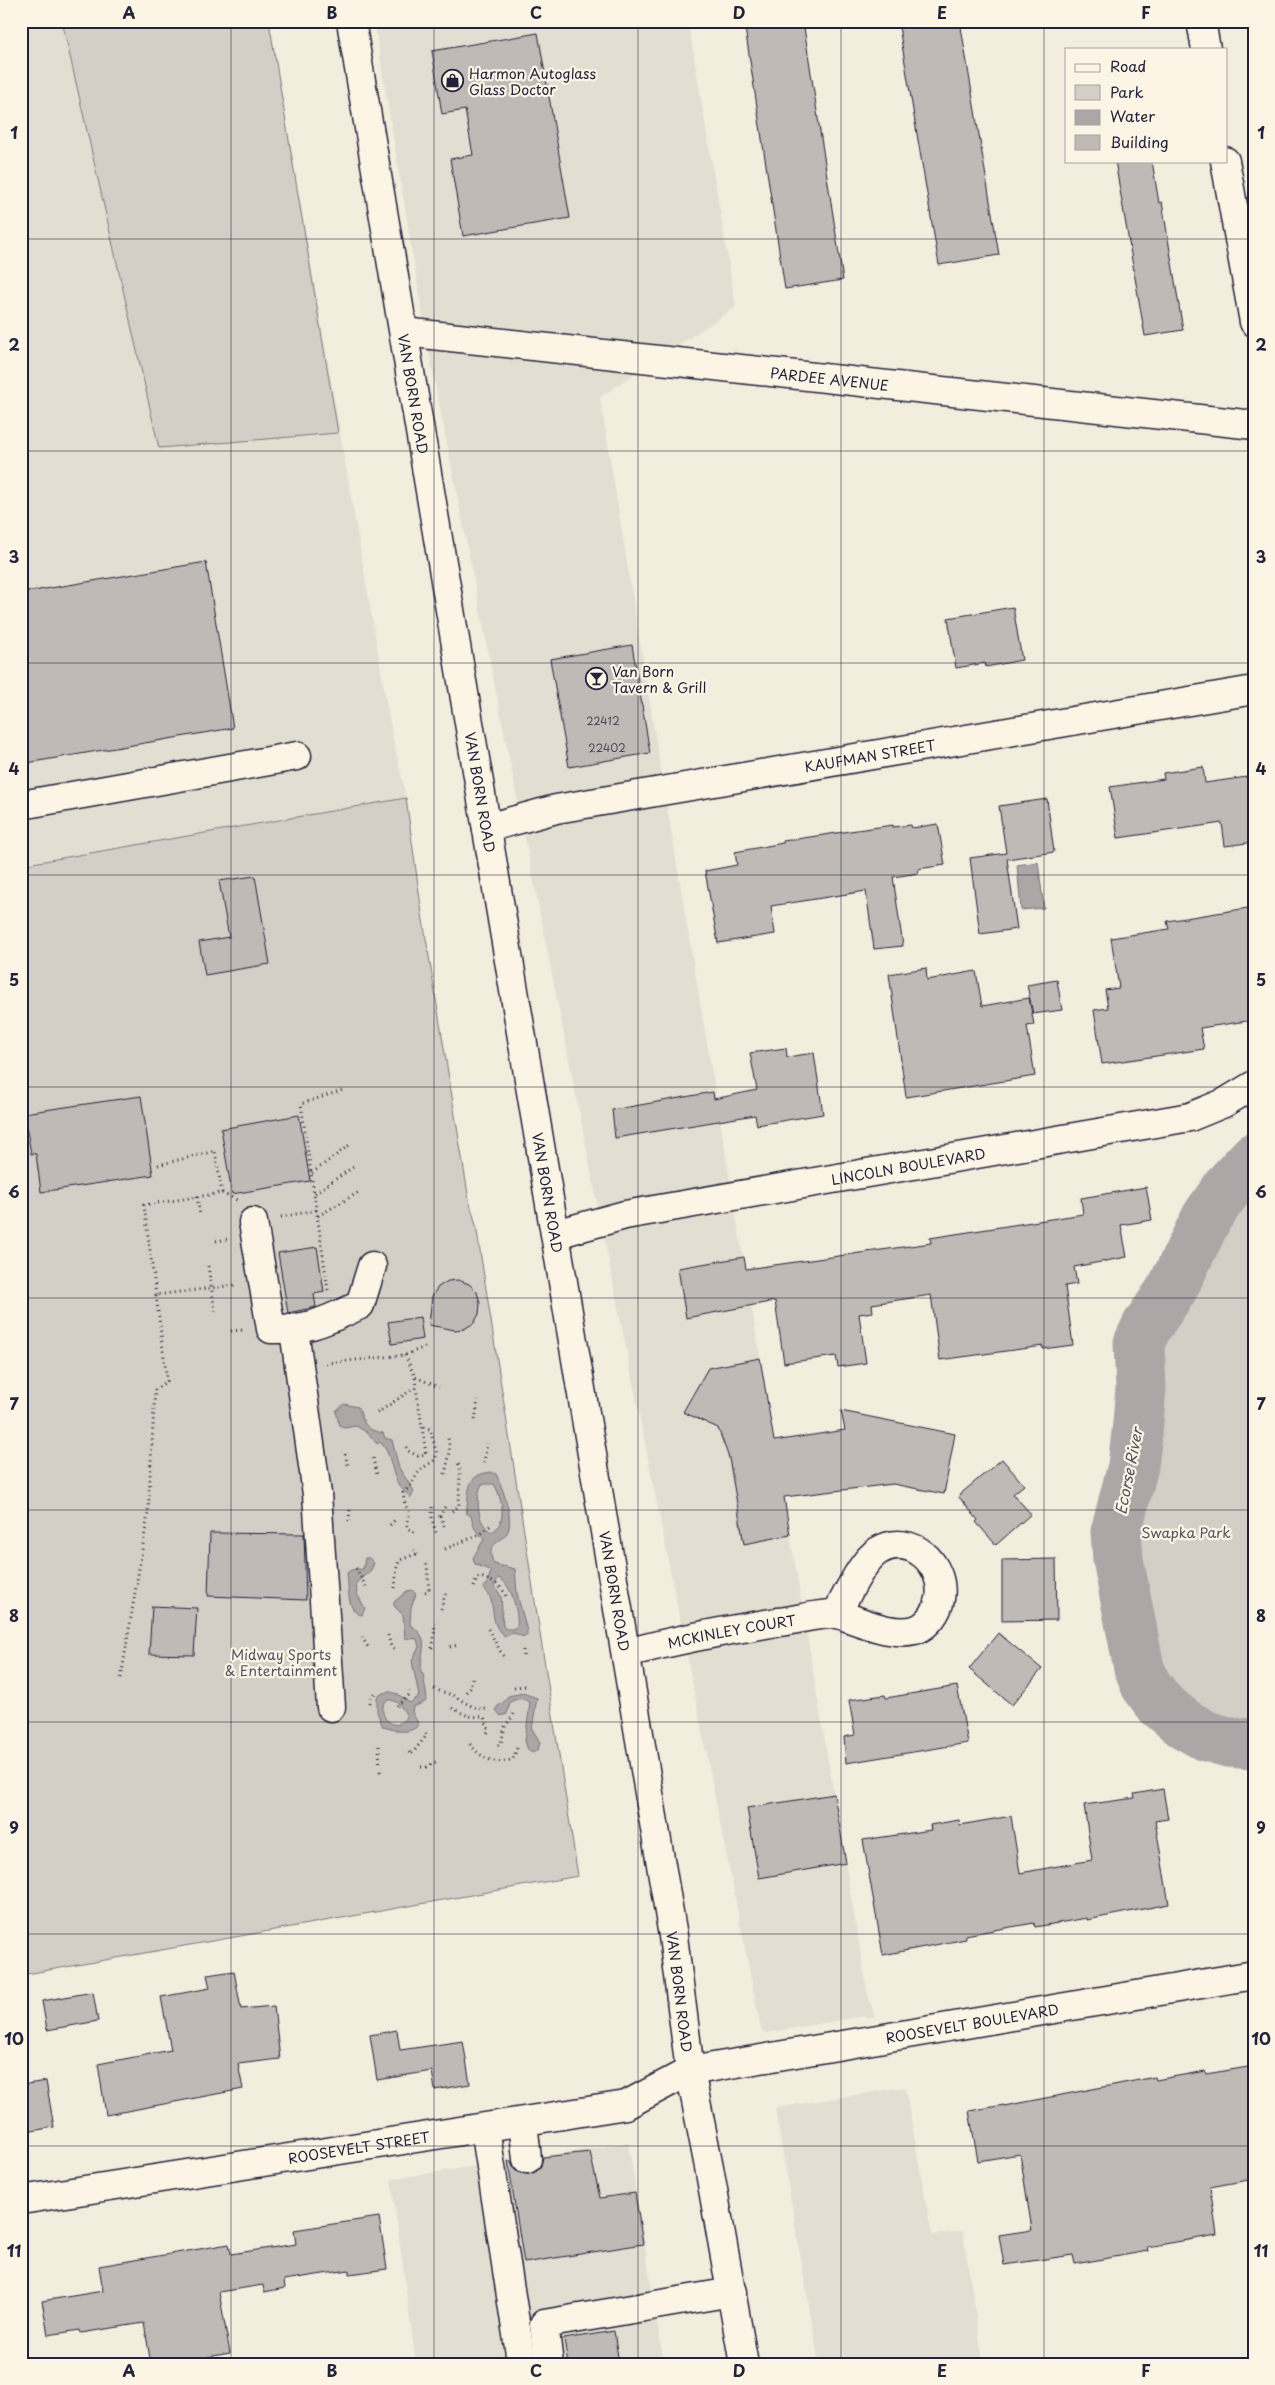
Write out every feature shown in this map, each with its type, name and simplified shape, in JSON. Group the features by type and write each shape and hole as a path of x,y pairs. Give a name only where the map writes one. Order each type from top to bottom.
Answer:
{"street":[{"name":"VAN BORN ROAD","path":"351,21 673,1936 690,2072 744,2364"},
{"path":"1201,21 1206,48"},
{"path":"1225,162 1244,213 1254,322"},
{"name":"PARDEE AVENUE","path":"404,332 1254,425"},
{"name":"KAUFMAN STREET","path":"487,828 556,809 1254,690"},
{"path":"21,805 297,756"},
{"name":"LINCOLN BOULEVARD","path":"556,1234 625,1216 1190,1117 1224,1103 1254,1085"},
{"path":"253,1222 271,1329 294,1330 326,1322 360,1305 372,1266"},
{"path":"294,1330 317,1494 331,1708"},
{"name":"MCKINLEY COURT","path":"626,1653 695,1636 836,1614"},
{"name":"ROOSEVELT BOULEVARD","path":"690,2072 1254,1975"},
{"name":"ROOSEVELT STREET","path":"21,2200 626,2105 690,2072"},
{"path":"523,2122 527,2159"},
{"path":"485,2128 520,2354"},
{"path":"550,2364 544,2324 732,2292"}],"path":[{"path":"332,1318 301,1104 342,1090"},
{"path":"312,1173 351,1144"},
{"path":"120,1678 148,1514 155,1390 167,1381 144,1205 222,1193 215,1151 158,1165"},
{"path":"315,1193 355,1166"},
{"path":"318,1216 359,1192"},
{"path":"197,1197 200,1215"},
{"path":"253,1222 317,1210"},
{"path":"208,1266 215,1311"},
{"path":"156,1295 263,1282"},
{"path":"298,1365 405,1355 425,1347"},
{"path":"405,1355 415,1377 424,1427 426,1454 418,1456 408,1451 406,1447"},
{"path":"415,1377 439,1386"},
{"path":"377,1412 416,1387"},
{"path":"475,1420 478,1400"},
{"path":"414,1532 407,1528 410,1514 405,1505 403,1492 410,1486 420,1470 435,1460 437,1454 430,1429 424,1427"},
{"path":"445,1474 450,1452 448,1438"},
{"path":"484,1463 487,1443"},
{"path":"345,1454 348,1465"},
{"path":"373,1458 377,1475"},
{"path":"452,1511 459,1506 460,1472 458,1462"},
{"path":"444,1526 440,1516 446,1505"},
{"path":"350,1507 350,1525"},
{"path":"432,1507 432,1520 436,1533"},
{"path":"390,1525 395,1520"},
{"path":"445,1549 481,1534 490,1527"},
{"path":"395,1588 397,1566 400,1560 416,1554 414,1550"},
{"path":"425,1592 429,1590 430,1584 427,1564"},
{"path":"357,1569 364,1579 366,1587"},
{"path":"474,1587 476,1578 481,1577 497,1583 503,1589 506,1596"},
{"path":"441,1609 446,1591"},
{"path":"432,1648 435,1619"},
{"path":"488,1629 503,1656"},
{"path":"388,1635 390,1647 396,1651"},
{"path":"362,1637 368,1647"},
{"path":"450,1647 458,1645"},
{"path":"523,1650 523,1658"},
{"path":"466,1692 470,1688 472,1678"},
{"path":"514,1687 526,1686"},
{"path":"434,1689 452,1695 468,1705 487,1709"},
{"path":"370,1703 376,1691"},
{"path":"398,1705 405,1699 409,1691"},
{"path":"452,1708 468,1716 484,1717 489,1730 486,1735"},
{"path":"498,1744 501,1743 509,1719 514,1714"},
{"path":"411,1755 426,1736 425,1731"},
{"path":"470,1744 476,1753 494,1762 505,1762 513,1759 517,1748"},
{"path":"379,1746 380,1771 382,1774"},
{"path":"421,1767 427,1768 440,1760"}],"shaded area":[{"path":"21,21 269,21 392,734 406,798 21,864"},
{"path":"374,21 688,21 736,307 600,397 659,759 867,1991 875,2017 858,2017 765,2033 761,2029 428,348"},
{"path":"905,2087 932,2235 963,2231 983,2364 819,2364 775,2108"},
{"path":"628,2143 664,2364 416,2364 391,2179"}],"green space":[{"path":"62,21 269,21 338,433 159,448"},
{"name":"Midway Sports & Entertainment","path":"406,798 422,914 469,1200 476,1225 578,1876 21,1975 21,865"},
{"name":"Swapka Park","path":"1254,1158 1254,1744 1228,1742 1206,1736 1183,1723 1159,1703 1146,1685 1139,1668 1118,1559 1116,1532 1133,1466 1141,1389 1139,1343 1147,1326 1172,1289 1207,1217 1230,1184"}],"water":[{"path":"1038,862 1044,908 1021,910 1017,865"},
{"path":"344,1404 358,1407 363,1421 368,1427 383,1433 385,1438 392,1440 399,1468 414,1491 411,1498 398,1484 384,1446 380,1442 377,1444 368,1433 356,1426 344,1428 339,1425 336,1411"},
{"path":"491,1472 496,1474 508,1508 509,1528 507,1533 493,1547 491,1557 494,1564 515,1569 517,1593 527,1631 527,1635 523,1637 514,1633 505,1636 500,1632 495,1621 490,1598 483,1587 487,1585 491,1571 475,1564 473,1558 484,1539 475,1529 471,1516 466,1513 472,1481 482,1474","holes":["482,1484 494,1484 501,1503 502,1517 497,1528 492,1532 487,1529 480,1517 478,1496","498,1578 507,1585 513,1599 517,1621 517,1626 513,1629 506,1629 503,1626 501,1596 494,1586"]},
{"path":"365,1558 369,1558 374,1563 371,1570 356,1583 357,1594 365,1608 362,1615 353,1609 351,1604 347,1573 351,1570 363,1569"},
{"path":"412,1590 416,1594 411,1607 410,1625 417,1630 423,1640 421,1673 423,1674 427,1698 425,1702 413,1707 412,1712 419,1725 406,1731 397,1731 383,1727 377,1712 377,1697 386,1692 394,1693 410,1703 419,1696 412,1661 419,1647 417,1639 405,1638 403,1615 394,1606 394,1602 407,1591","holes":["392,1700 400,1706 407,1717 397,1725 387,1720 383,1714 384,1703"]},
{"path":"523,1693 537,1698 532,1729 540,1742 538,1750 532,1753 528,1750 525,1741 530,1703 523,1699 510,1702 507,1714 501,1716 496,1710 508,1696"}],"building":[{"path":"786,21 803,21 843,280 785,289 745,28"},
{"path":"898,21 960,21 999,255 939,265"},
{"path":"538,33 570,218 463,236 450,159 473,155 465,110 442,114 432,51"},
{"path":"1115,162 1152,162 1159,203 1162,202 1183,330 1145,336"},
{"path":"206,562 233,728 21,764 21,593"},
{"path":"1013,607 1022,660 986,667 985,663 956,668 948,618"},
{"path":"632,645 650,753 569,767 550,659"},
{"path":"1203,767 1205,783 1254,776 1254,842 1225,846 1222,823 1118,838 1110,787 1164,779 1163,773"},
{"path":"1047,799 1054,852 1007,859 1017,929 980,934 970,858 1006,853 999,806"},
{"path":"938,824 945,865 918,869 919,873 893,877 903,946 874,949 866,891 771,906 775,934 718,943 705,871 737,865 735,852 783,843 783,841 893,825 893,827 911,825 912,828"},
{"path":"255,876 270,964 205,975 199,942 229,937 219,881"},
{"path":"1254,907 1254,1020 1200,1028 1204,1049 1102,1064 1094,1010 1108,1008 1105,990 1119,988 1111,938 1169,929 1167,921"},
{"path":"926,968 927,980 976,971 982,1006 1029,998 1034,1025 1027,1026 1035,1076 906,1097 889,974"},
{"path":"1057,980 1062,1010 1033,1014 1027,985"},
{"path":"786,1048 787,1057 814,1053 823,1114 757,1125 755,1115 615,1138 612,1110 713,1092 714,1099 757,1090 750,1053"},
{"path":"141,1096 153,1175 41,1192 36,1154 31,1154 24,1113"},
{"path":"299,1115 310,1181 232,1194 221,1129"},
{"path":"1146,1187 1152,1220 1121,1225 1127,1257 1074,1267 1077,1284 1065,1286 1073,1345 1043,1349 1043,1346 940,1360 931,1295 872,1304 873,1312 859,1314 866,1363 838,1367 836,1356 784,1363 775,1301 686,1318 678,1268 744,1257 746,1269 931,1243 930,1238 1083,1214 1081,1198"},
{"path":"317,1247 324,1292 314,1294 316,1307 288,1313 278,1253"},
{"path":"458,1280 469,1284 477,1292 480,1303 479,1314 474,1323 464,1329 455,1330 429,1325 432,1296 438,1287 448,1281"},
{"path":"420,1317 423,1339 392,1344 388,1322"},
{"path":"760,1358 774,1441 845,1430 841,1411 955,1434 944,1494 893,1484 784,1497 790,1535 744,1544 729,1458 718,1428 683,1412 708,1368"},
{"path":"1002,1459 1024,1485 1013,1494 1031,1514 996,1545 976,1522 978,1520 958,1496"},
{"path":"210,1533 304,1534 306,1600 208,1596"},
{"path":"1056,1559 1057,1620 1002,1621 1002,1560"},
{"path":"152,1606 197,1608 194,1655 149,1654"},
{"path":"998,1633 1042,1669 1012,1705 969,1669"},
{"path":"957,1686 968,1743 846,1763 844,1737 855,1735 849,1700 885,1695 886,1698"},
{"path":"1163,1789 1168,1819 1155,1821 1169,1904 1087,1920 1087,1918 1035,1927 1034,1923 965,1935 966,1939 883,1955 863,1840 931,1830 930,1825 959,1820 960,1825 1011,1816 1020,1873 1092,1860 1084,1805 1135,1798 1134,1794"},
{"path":"834,1794 846,1863 759,1878 747,1808"},
{"path":"234,1971 241,2009 274,2006 280,2059 238,2064 243,2089 106,2115 98,2064 171,2050 161,1997 210,1988 207,1975"},
{"path":"93,1992 98,2021 47,2030 42,2001"},
{"path":"397,2030 400,2050 463,2041 470,2084 435,2090 432,2071 377,2080 370,2035"},
{"path":"1254,2066 1254,2179 1210,2187 1217,2235 1147,2247 1148,2251 1075,2264 1073,2255 1004,2265 999,2235 1032,2230 1020,2154 978,2161 969,2111 1155,2077 1156,2080 1205,2071 1206,2074"},
{"path":"46,2081 54,2127 21,2133 21,2085"},
{"path":"590,2152 600,2198 635,2193 643,2244 524,2263 508,2161 511,2161 514,2168 520,2173 529,2174 537,2171 541,2166 543,2157"},
{"path":"379,2217 387,2269 349,2274 349,2270 284,2280 285,2288 264,2292 263,2285 219,2292 230,2353 169,2364 151,2364 144,2323 81,2333 80,2330 48,2335 42,2301 103,2291 99,2266 229,2244 231,2254 296,2244 294,2230"},
{"path":"614,2331 619,2364 568,2364 564,2339"}],"waterway":[{"name":"Ecorse River","path":"1254,1158 1230,1184 1207,1217 1172,1289 1147,1326 1139,1343 1141,1389 1133,1466 1116,1532 1118,1559 1139,1668 1146,1685 1159,1703 1183,1723 1206,1736 1228,1742 1254,1744"}],"place":[{"name":"Harmon Autoglass Glass Doctor","path":"453,81"},
{"name":"Van Born Tavern & Grill","path":"596,679"}]}
